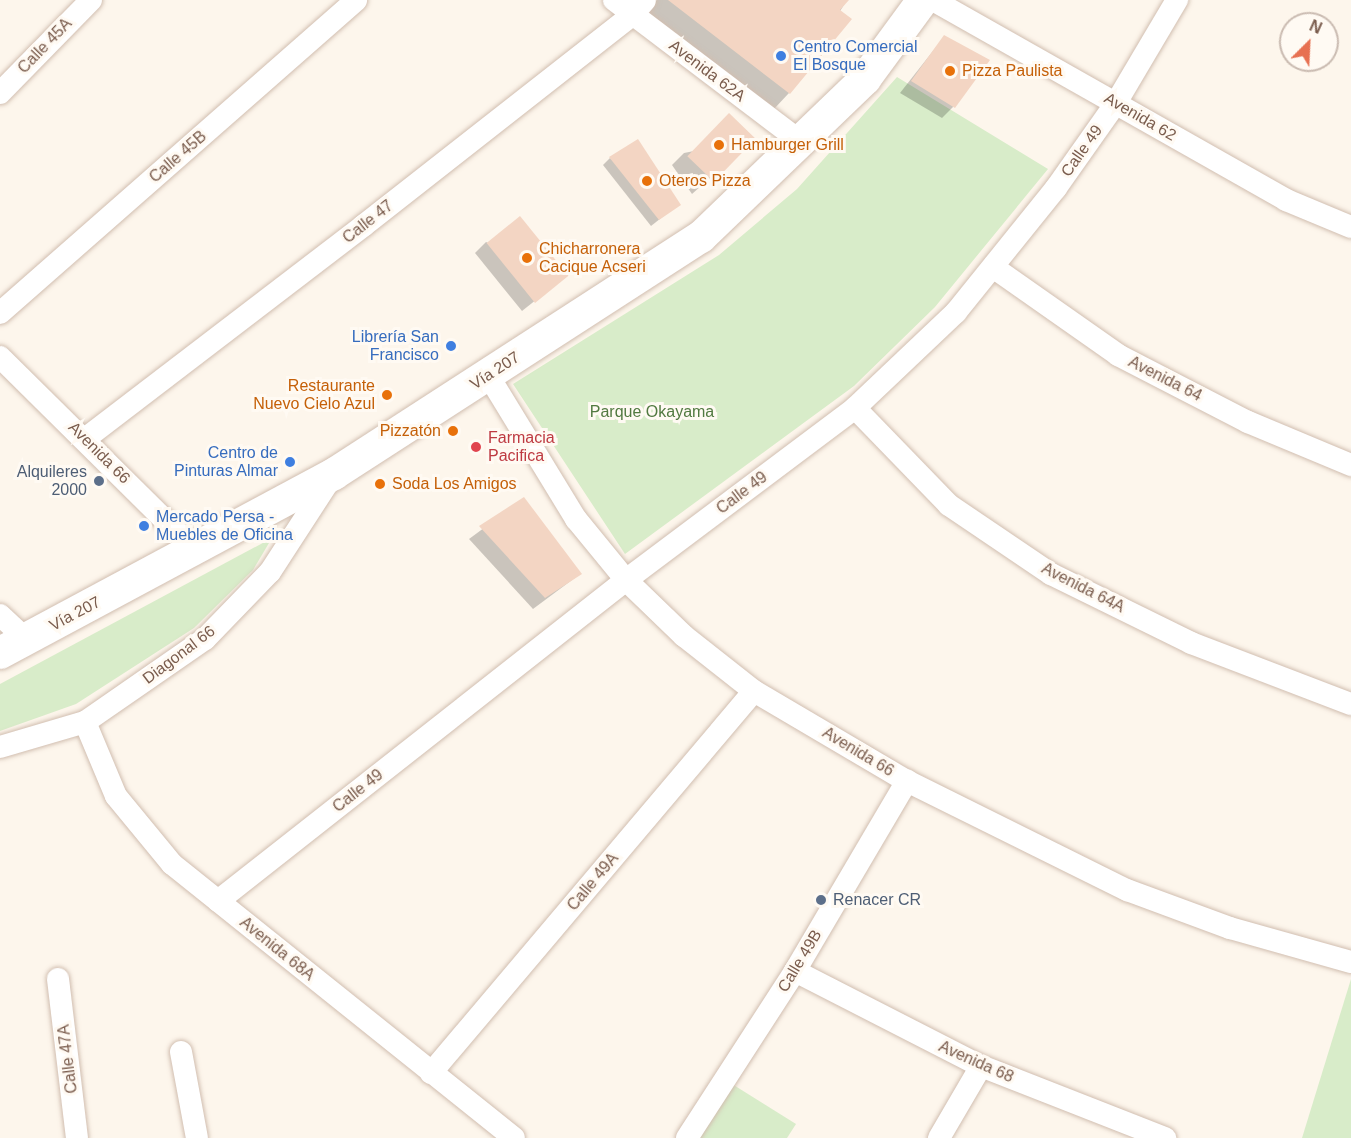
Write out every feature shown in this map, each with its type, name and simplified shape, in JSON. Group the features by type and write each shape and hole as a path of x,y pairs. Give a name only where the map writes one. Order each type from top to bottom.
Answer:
{"main road":[{"name":"Vía 207","path":"14,647 196,551 334,474 701,237 865,79 923,0"}],"street":[{"name":"Calle 45A","path":"0,93 91,0"},
{"name":"Calle 45B","path":"0,313 356,0"},
{"name":"Avenida 62A","path":"614,0 639,7 801,142"},
{"name":"Avenida 62","path":"933,0 1286,200 1351,227"},
{"name":"Calle 49","path":"218,901 626,580 855,408 956,312 993,267 1116,103 1177,0"},
{"name":"Calle 47","path":"86,438 639,7"},
{"name":"Avenida 64","path":"993,267 1118,355 1248,422 1351,465"},
{"name":"Avenida 66","path":"0,357 86,438 196,551"},
{"name":"Avenida 66","path":"488,375 576,519 626,580 684,636 754,691 907,781 1127,890 1230,928 1351,962"},
{"name":"Avenida 64A","path":"855,408 949,505 1051,574 1191,643 1351,704"},
{"name":"Diagonal 66","path":"0,747 85,722 205,639 270,572 334,474"},
{"path":"0,615 14,647"},
{"name":"Calle 49A","path":"431,1073 754,691"},
{"name":"Avenida 68A","path":"85,722 116,796 172,864 514,1138"},
{"name":"Calle 49B","path":"687,1138 795,971 907,781"},
{"name":"Avenida 68","path":"795,971 981,1066 1165,1138"},
{"name":"Calle 47A","path":"58,979 77,1138"},
{"path":"181,1052 197,1138"},
{"path":"939,1138 981,1066"}],"green space":[{"name":"Parque Okayama","path":"897,77 1048,169 935,307 854,386 625,554 513,384 719,255 797,189"},
{"path":"272,538 253,570 194,628 76,704 0,731 0,684"},
{"path":"1351,979 1351,1138 1302,1138"},
{"path":"732,1084 796,1124 787,1138 698,1138"}],"building":[{"name":"Centro Comercial El Bosque","path":"668,0 849,0 840,10 852,19 790,94"},
{"name":"Pizza Paulista","path":"944,35 990,60 955,108 911,81"},
{"name":"Hamburger Grill","path":"729,113 756,139 714,182 687,156"},
{"name":"Oteros Pizza","path":"638,139 681,205 659,220 609,157"},
{"name":"Chicharronera Cacique Acseri","path":"520,216 568,276 535,303 487,243"},
{"path":"524,497 582,574 545,598 479,526"}],"place":[{"name":"Centro Comercial El Bosque","path":"781,56"},
{"name":"Pizza Paulista","path":"950,71"},
{"name":"Hamburger Grill","path":"719,145"},
{"name":"Oteros Pizza","path":"647,181"},
{"name":"Chicharronera Cacique Acseri","path":"527,258"},
{"name":"Librería San Francisco","path":"451,346"},
{"name":"Restaurante Nuevo Cielo Azul","path":"387,395"},
{"name":"Pizzatón","path":"453,431"},
{"name":"Farmacia Pacifica","path":"476,447"},
{"name":"Centro de Pinturas Almar","path":"290,462"},
{"name":"Alquileres 2000","path":"99,481"},
{"name":"Soda Los Amigos","path":"380,484"},
{"name":"Mercado Persa - Muebles de Oficina","path":"144,526"},
{"name":"Renacer CR","path":"821,900"}]}
